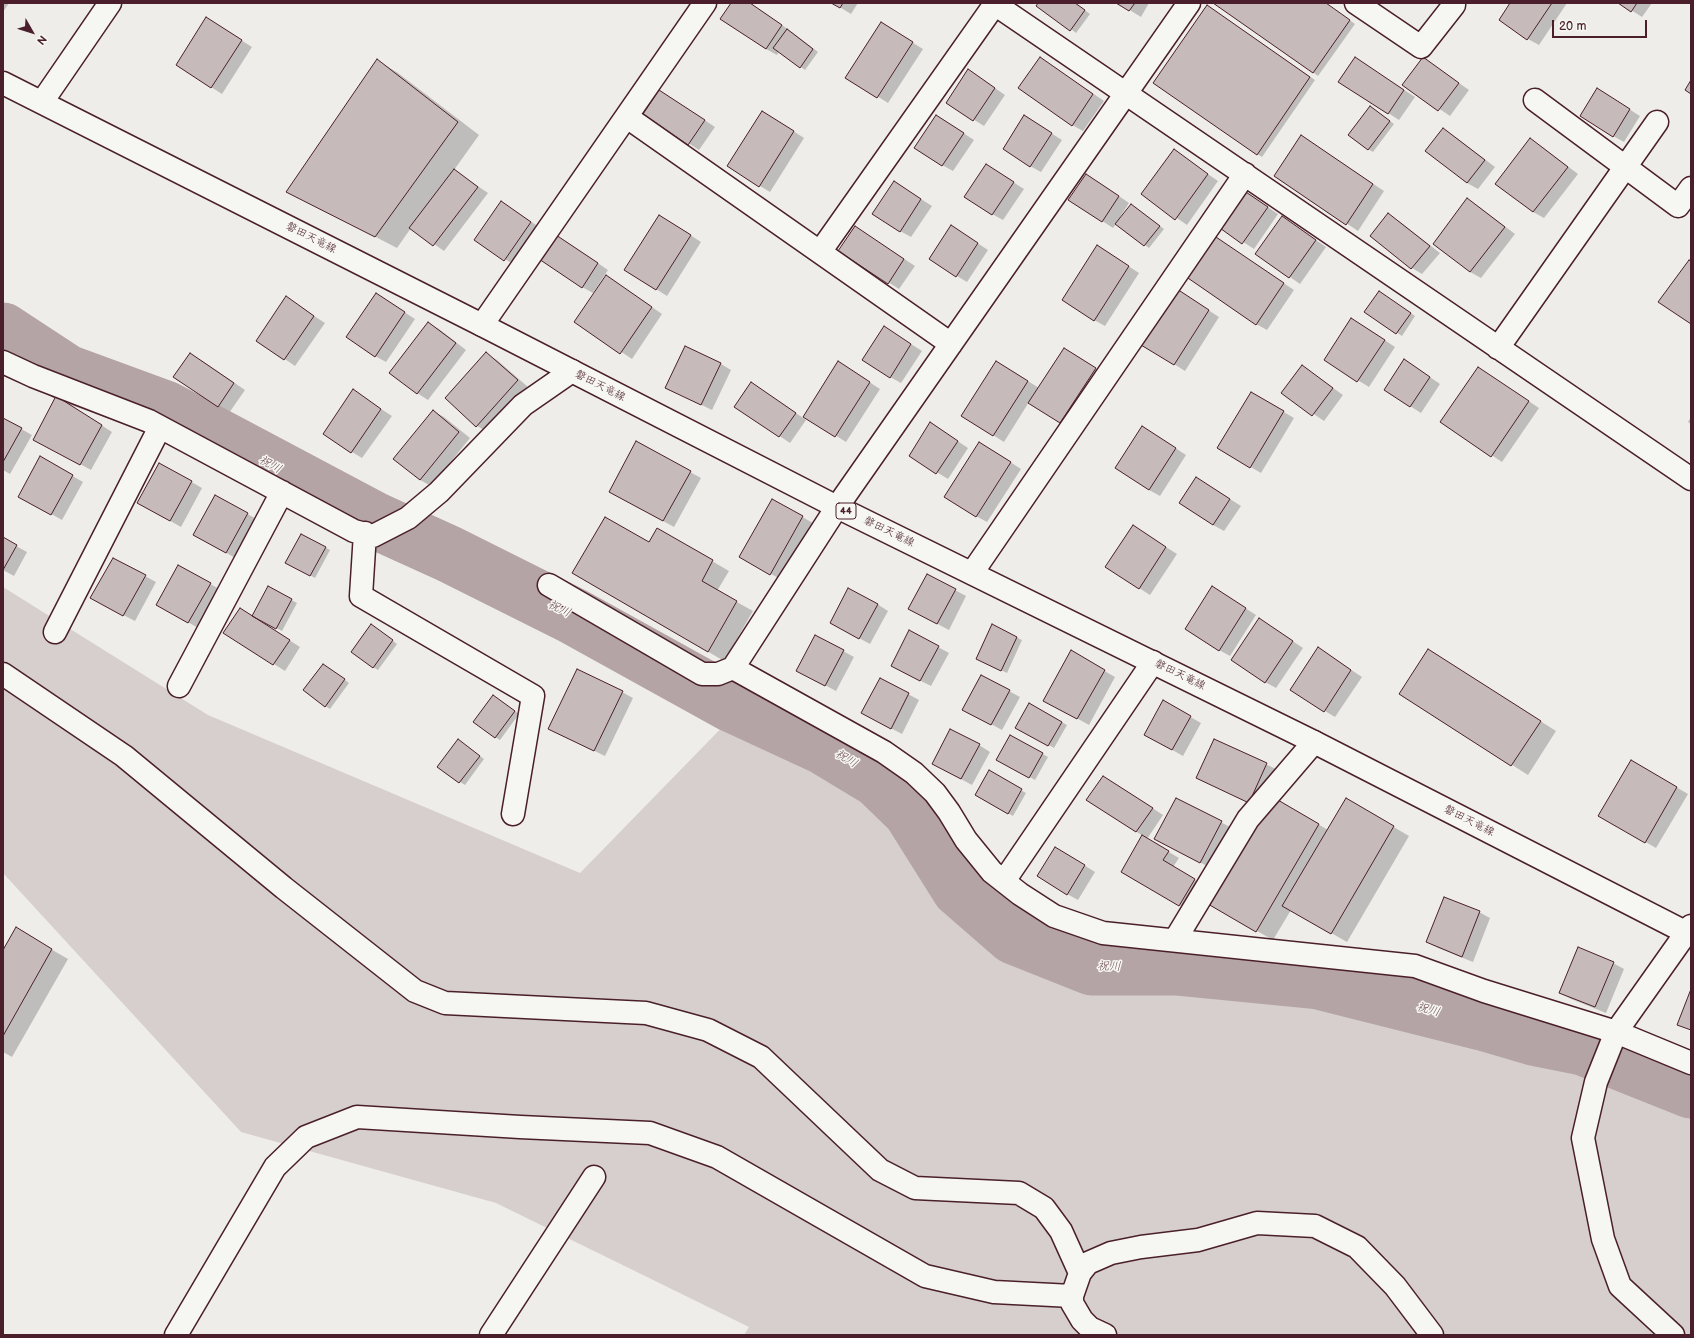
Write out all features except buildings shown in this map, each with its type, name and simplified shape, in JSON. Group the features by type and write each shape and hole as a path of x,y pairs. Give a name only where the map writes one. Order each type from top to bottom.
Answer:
{"street":[{"path":"42,102 110,3"},
{"path":"482,325 705,3"},
{"path":"549,585 702,674 718,674 733,668 837,507 1189,3"},
{"path":"1356,3 1421,47 1454,5"},
{"path":"820,252 994,4 1691,479"},
{"name":"磐田天竜線","path":"3,83 482,325 837,507 1314,742 1690,931"},
{"path":"1535,100 1678,206 1691,188"},
{"path":"627,117 951,344"},
{"path":"1498,348 1657,122"},
{"path":"972,573 1245,174"},
{"path":"3,362 33,376 149,421 354,531 373,536 408,518 439,492 523,405 572,371"},
{"path":"55,632 160,427"},
{"path":"180,686 282,492"},
{"path":"365,533 361,596 533,696 513,814"},
{"path":"1004,882 1153,662"},
{"path":"733,668 884,752 914,773 935,793 949,812 966,840 992,872 1020,894 1054,916 1103,933 1415,966 1691,1063"},
{"path":"3,674 124,756 284,888 415,991 445,1003 646,1013 708,1030 761,1057 880,1170 915,1188 1019,1193 1044,1208 1061,1231 1080,1273"},
{"path":"1175,940 1248,819 1314,742"},
{"path":"1673,1335 1620,1286 1603,1239 1583,1138 1596,1082 1614,1036 1690,931"},
{"path":"176,1335 275,1167 306,1137 357,1117 650,1133 717,1157 925,1276 994,1292 1072,1296"},
{"path":"491,1335 594,1176"},
{"path":"1105,1335 1090,1328 1082,1320 1072,1302 1072,1296 1080,1273 1088,1263 1111,1253 1141,1247 1198,1240 1257,1224 1315,1226 1357,1247 1395,1286 1432,1335"}],"shaded area":[{"path":"3,587 208,715 580,873 736,713 885,813 985,948 1137,967 1299,979 1533,1037 1691,1094 1691,1335 744,1335 749,1327 496,1203 241,1132 3,873"}],"waterway":[{"name":"祝川","path":"3,331 67,373 165,409 374,520 449,554 573,616 732,704 825,747 878,779 911,811 960,889 1014,936 1092,967 1176,967 1319,981 1482,1022 1533,1037 1583,1047 1691,1090"}]}
